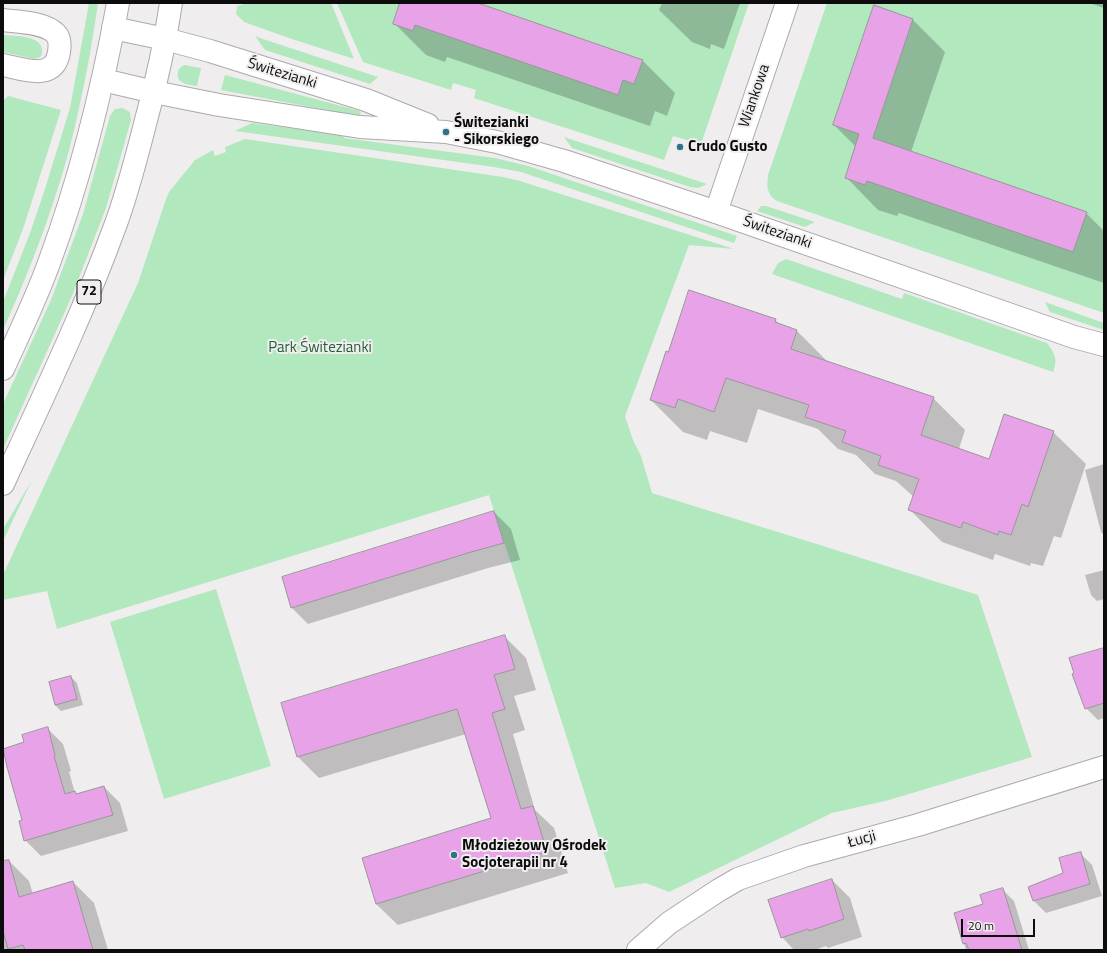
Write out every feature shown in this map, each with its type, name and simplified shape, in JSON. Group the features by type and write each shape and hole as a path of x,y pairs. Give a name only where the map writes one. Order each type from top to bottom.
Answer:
{"street":[{"path":"3,369 38,292 57,242 83,160 103,80 118,3"},
{"name":"72","path":"3,484 72,333 115,227 133,171 154,92 171,3"},
{"name":"Wiankowa","path":"716,212 787,3"},
{"path":"3,20 25,22 40,25 49,29 57,34 60,51 57,60 52,67 46,71 28,70 3,65"},
{"name":"Świtezianki","path":"113,28 165,39 210,51 366,100 446,132"},
{"name":"Świtezianki","path":"103,80 219,105 360,127 446,132 497,142 550,157 716,212 1074,337 1104,346"},
{"name":"Łucji","path":"638,950 669,923 738,879 804,856 918,825 1104,767"}],"green space":[{"path":"89,3 98,3 82,95 65,165 37,249 3,330 3,302 30,233 70,108"},
{"path":"248,3 331,3 354,59 244,22 236,14 237,6"},
{"path":"337,3 749,3 701,144 673,136 664,160 474,98 476,90 453,83 451,90 363,62"},
{"path":"827,3 1104,3 1104,313 777,201 771,196 768,186 768,175"},
{"path":"3,35 21,36 33,39 41,46 41,56 34,59 3,52"},
{"path":"255,36 378,77 370,84 265,50"},
{"path":"184,65 201,68 197,86 185,84 179,80 178,71"},
{"path":"225,75 360,111 361,114 358,116 221,90"},
{"path":"8,96 61,110 23,229 3,280 3,101"},
{"path":"122,108 130,112 131,120 106,208 72,296 3,449 3,404 51,300 83,214 110,116 115,109"},
{"path":"252,123 343,135 344,138 495,158 528,166 737,236 734,243 521,172 235,131"},
{"path":"564,137 707,184 698,188 690,187 572,148"},
{"name":"Park Świtezianki","path":"245,139 503,177 520,181 734,249 689,245 625,416 633,440 641,456 652,493 978,595 1032,757 889,800 832,813 669,892 646,883 615,888 489,495 57,629 47,591 3,600 3,575 138,283 169,192 195,160 213,150 215,156 226,152 225,147"},
{"path":"761,206 766,206 815,222 805,227 757,211"},
{"path":"786,259 902,299 904,293 1047,343 1055,357 1053,372 772,274 778,263"},
{"path":"1045,302 1104,323 1104,330 1050,312"},
{"path":"32,480 3,541 3,529"},
{"path":"216,589 271,766 164,799 110,622"}],"building":[{"path":"400,3 478,3 643,60 634,84 623,80 618,95 415,25 413,31 393,24"},
{"path":"874,5 913,19 873,138 1087,212 1073,252 867,181 865,185 845,178 859,134 833,125"},
{"path":"689,290 776,319 775,322 797,330 791,349 934,397 921,435 989,459 1004,414 1054,431 1028,507 1022,504 1011,535 999,531 998,535 963,522 961,528 908,510 919,479 878,465 881,456 842,442 846,431 805,417 809,405 726,378 714,412 678,399 675,408 650,400 666,351 668,352"},
{"path":"494,511 504,543 291,608 282,577"},
{"path":"505,635 515,669 494,675 505,709 492,713 521,809 533,806 547,852 376,904 362,858 491,818 457,709 297,757 281,703"},
{"path":"1104,648 1104,703 1085,709 1072,674 1074,673 1069,658"},
{"path":"71,676 77,699 55,705 49,682"},
{"path":"48,727 54,756 65,794 75,791 76,794 104,786 113,815 24,841 19,821 22,820 3,749 24,742 22,735"},
{"path":"1081,852 1090,884 1033,901 1028,887 1063,873 1059,858"},
{"path":"9,860 19,897 73,881 93,950 25,950 23,945 8,949 3,931 3,861"},
{"path":"832,879 844,919 809,931 808,929 781,938 768,900"},
{"path":"1003,888 1022,950 969,950 966,943 963,944 954,913 983,904 980,895"}],"place":[{"name":"Świtezianki - Sikorskiego","path":"446,132"},
{"name":"Crudo Gusto","path":"680,147"},
{"name":"Młodzieżowy Ośrodek Socjoterapii nr 4","path":"454,855"}]}
